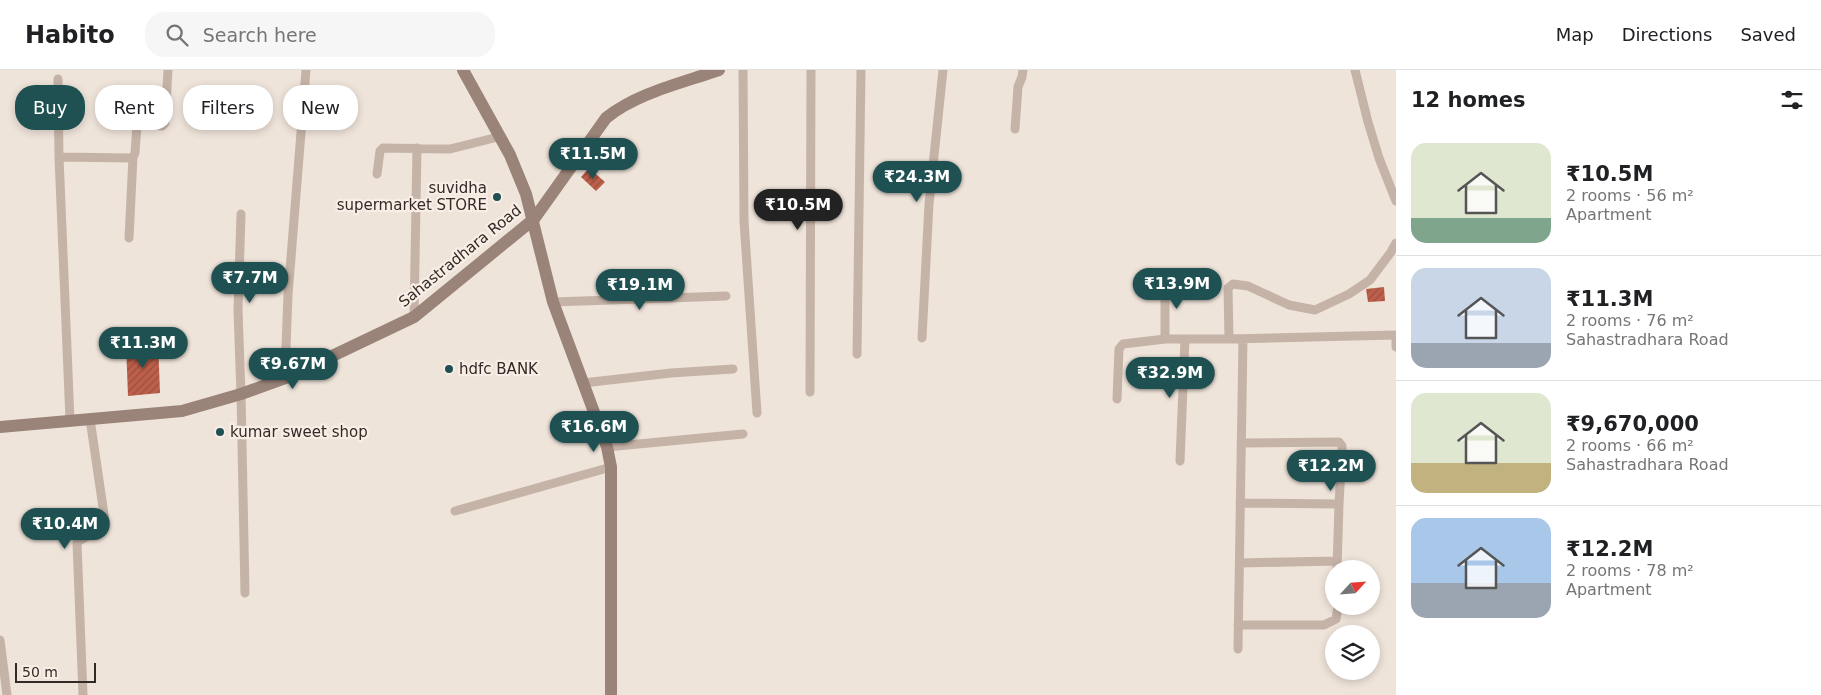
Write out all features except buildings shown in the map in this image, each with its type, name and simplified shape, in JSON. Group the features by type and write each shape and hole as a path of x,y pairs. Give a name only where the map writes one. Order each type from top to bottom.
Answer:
{"main road":[{"path":"463,70 516,169 534,219 554,302 608,447 611,467 611,695"},
{"name":"Sahastradhara Road","path":"0,427 182,411 242,394 288,377 414,317 534,219 606,118 616,110 637,100 719,70"}],"street":[{"path":"128,238 137,125 162,126 165,123 168,70"},
{"path":"288,377 286,347 288,294 306,70"},
{"path":"743,70 744,221 757,413"},
{"path":"810,392 811,70"},
{"path":"857,354 861,70"},
{"path":"922,338 929,204 943,70"},
{"path":"1015,129 1018,87 1023,70"},
{"path":"1355,70 1368,122 1396,201"},
{"path":"58,79 59,157 70,420"},
{"path":"377,174 380,151 384,148 450,149 498,137"},
{"path":"414,317 417,148"},
{"path":"59,157 133,157"},
{"path":"241,214 238,310 242,394 245,594"},
{"path":"1229,339 1228,288 1230,284 1248,286 1289,305 1315,310 1349,294 1370,280 1396,243"},
{"path":"1165,280 1165,339"},
{"path":"554,302 726,296"},
{"path":"1118,399 1119,350 1123,344 1128,342 1165,339 1396,335 1396,347"},
{"path":"1180,461 1185,339"},
{"path":"1238,649 1243,339"},
{"path":"583,383 671,373 733,369"},
{"path":"83,695 77,543 82,538 101,529 105,521 90,418"},
{"path":"608,447 743,434"},
{"path":"1241,443 1338,442 1342,446 1336,560"},
{"path":"455,510 611,467"},
{"path":"1240,503 1338,504"},
{"path":"1240,563 1325,565"},
{"path":"1238,625 1324,625 1336,619 1337,615"},
{"path":"0,645 7,695"}],"place":[{"name":"suvidha supermarket STORE","path":"497,197"},
{"name":"hdfc BANK","path":"449,369"},
{"name":"kumar sweet shop","path":"220,432"}]}
